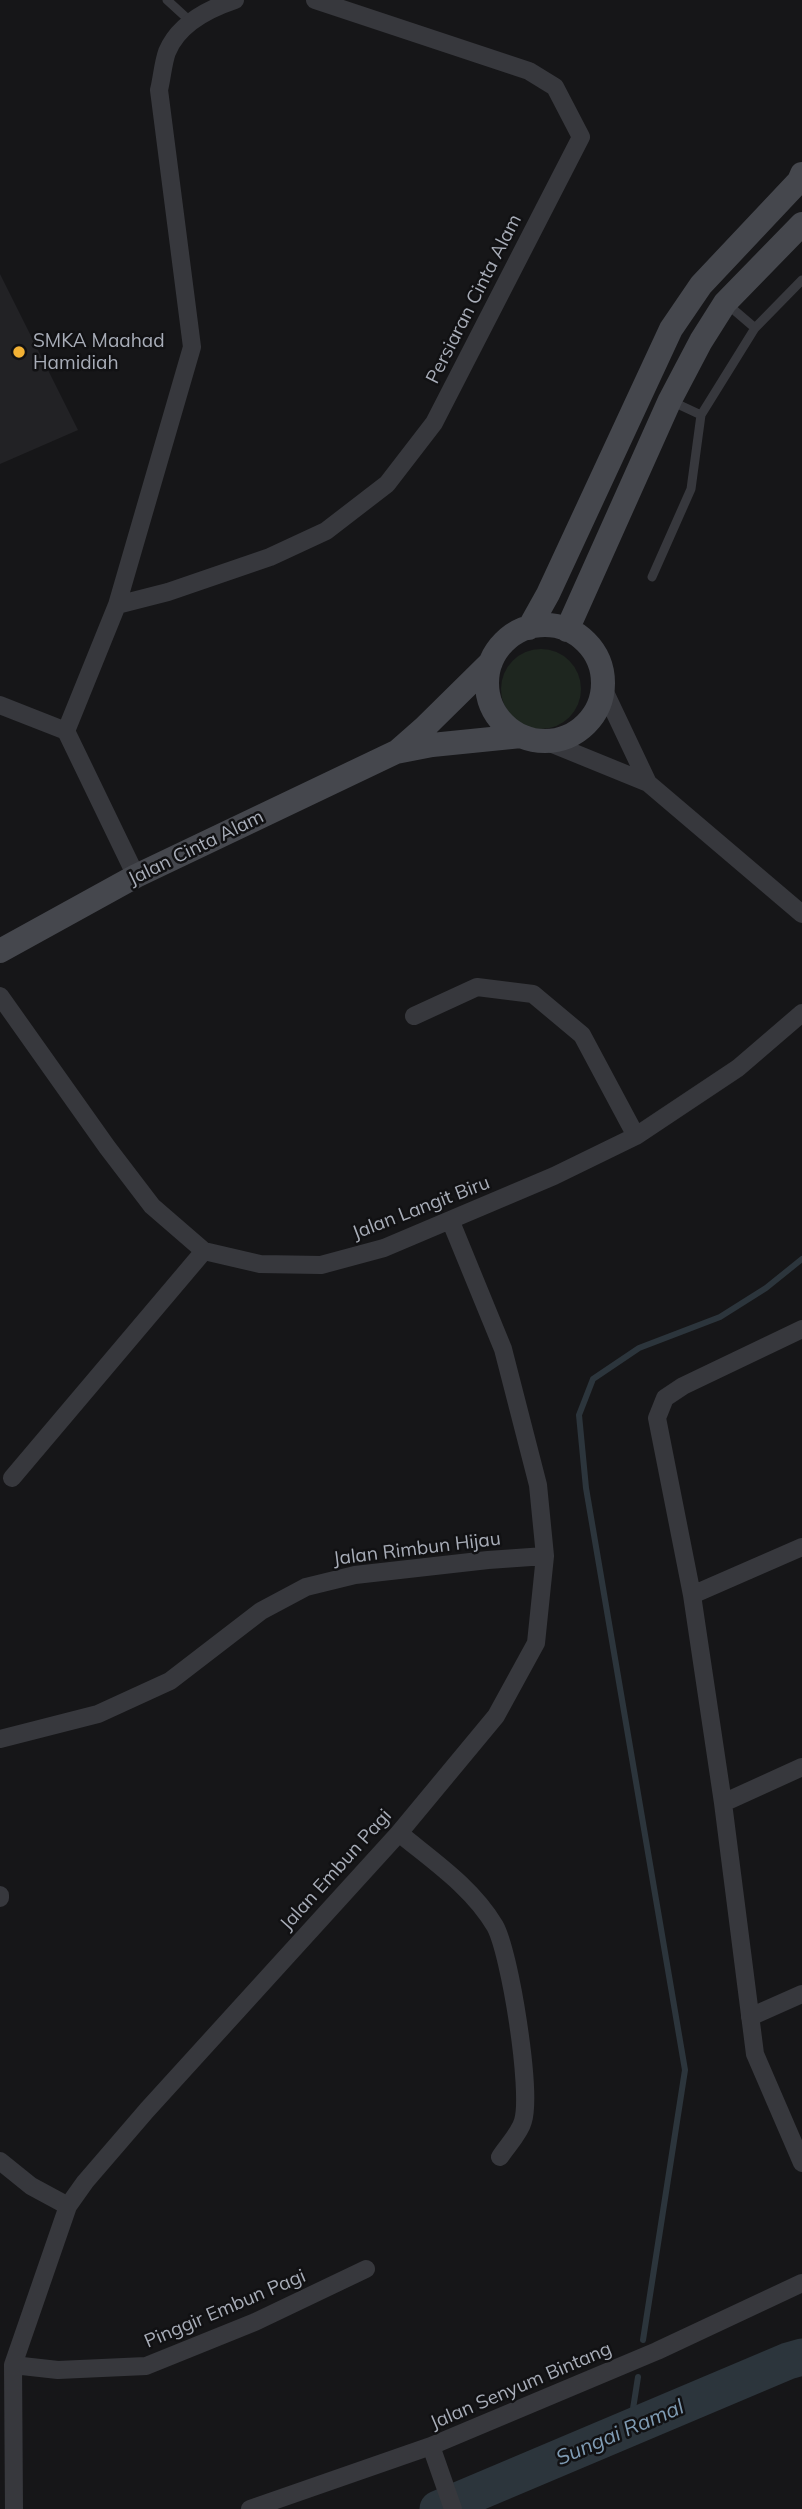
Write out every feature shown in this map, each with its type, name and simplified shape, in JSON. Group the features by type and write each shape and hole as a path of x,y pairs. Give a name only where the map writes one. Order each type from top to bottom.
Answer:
{"street":[{"path":"66,731 117,605 192,347 159,90 168,51 190,21 235,0"},
{"name":"Persiaran Cinta Alam","path":"117,605 168,592 270,557 326,531 387,484 434,423 581,138 555,87 529,72 315,0"},
{"path":"529,628 548,594 671,329 701,285 799,181 802,174"},
{"path":"567,630 670,400 701,341 726,303 802,224"},
{"path":"545,741 569,736 589,721 601,700 603,688 603,676 587,643 567,630 548,626 529,628 506,640 491,662 487,691 498,718 508,729 521,736 545,741 648,783 802,914"},
{"name":"Jalan Cinta Alam","path":"0,951 136,876 396,752 424,729 491,662"},
{"path":"603,688 648,783"},
{"path":"0,705 66,731 136,876"},
{"name":"Jalan Cinta Alam","path":"396,752 432,745 521,736"},
{"path":"414,1016 477,987 533,994 582,1035 636,1136"},
{"name":"Jalan Langit Biru","path":"0,996 152,1206 204,1251 260,1264 321,1265 384,1248 555,1176 636,1136 738,1068 802,1013"},
{"name":"Jalan Embun Pagi","path":"15,2509 13,2365 68,2206 85,2182 147,2110 399,1833 496,1716 536,1643 545,1556 538,1485 503,1349 451,1222"},
{"path":"12,1478 204,1251"},
{"path":"802,1329 683,1385 665,1398 657,1418 692,1595 723,1803 755,2054 802,2163"},
{"path":"692,1595 802,1547"},
{"name":"Jalan Rimbun Hijau","path":"0,1739 98,1714 170,1681 261,1611 306,1587 355,1575 545,1556"},
{"path":"723,1803 802,1768"},
{"path":"399,1833 472,1894 496,1928 510,1973 525,2086 523,2122 500,2157"},
{"path":"750,2017 802,1994"},
{"path":"0,2161 31,2186 68,2206"},
{"name":"Pinggir Embun Pagi","path":"13,2365 58,2370 146,2366 255,2322 366,2269"},
{"name":"Jalan Senyum Bintang","path":"250,2509 431,2446 657,2351 802,2283"},
{"path":"431,2446 450,2501"}],"lane":[{"path":"167,0 190,21"},
{"path":"652,577 691,489 701,415 755,328 802,280"},
{"path":"726,303 755,328"},
{"path":"670,400 701,415"}],"shaded area":[{"name":"SMKA Maahad Hamidiah","path":"0,274 78,430 0,464"},
{"path":"541,649 556,652 569,661 578,674 581,689 578,704 569,717 556,726 541,729 526,726 513,717 504,704 501,689 504,674 513,661 526,652"}],"waterway":[{"path":"643,2340 685,2070 586,1488 579,1415 593,1379 639,1348 720,1317 766,1288 802,1259"},
{"name":"Sungai Ramal","path":"438,2509 802,2357"},
{"path":"630,2428 638,2377"}],"place":[{"name":"SMKA Maahad Hamidiah","path":"19,352"}]}
